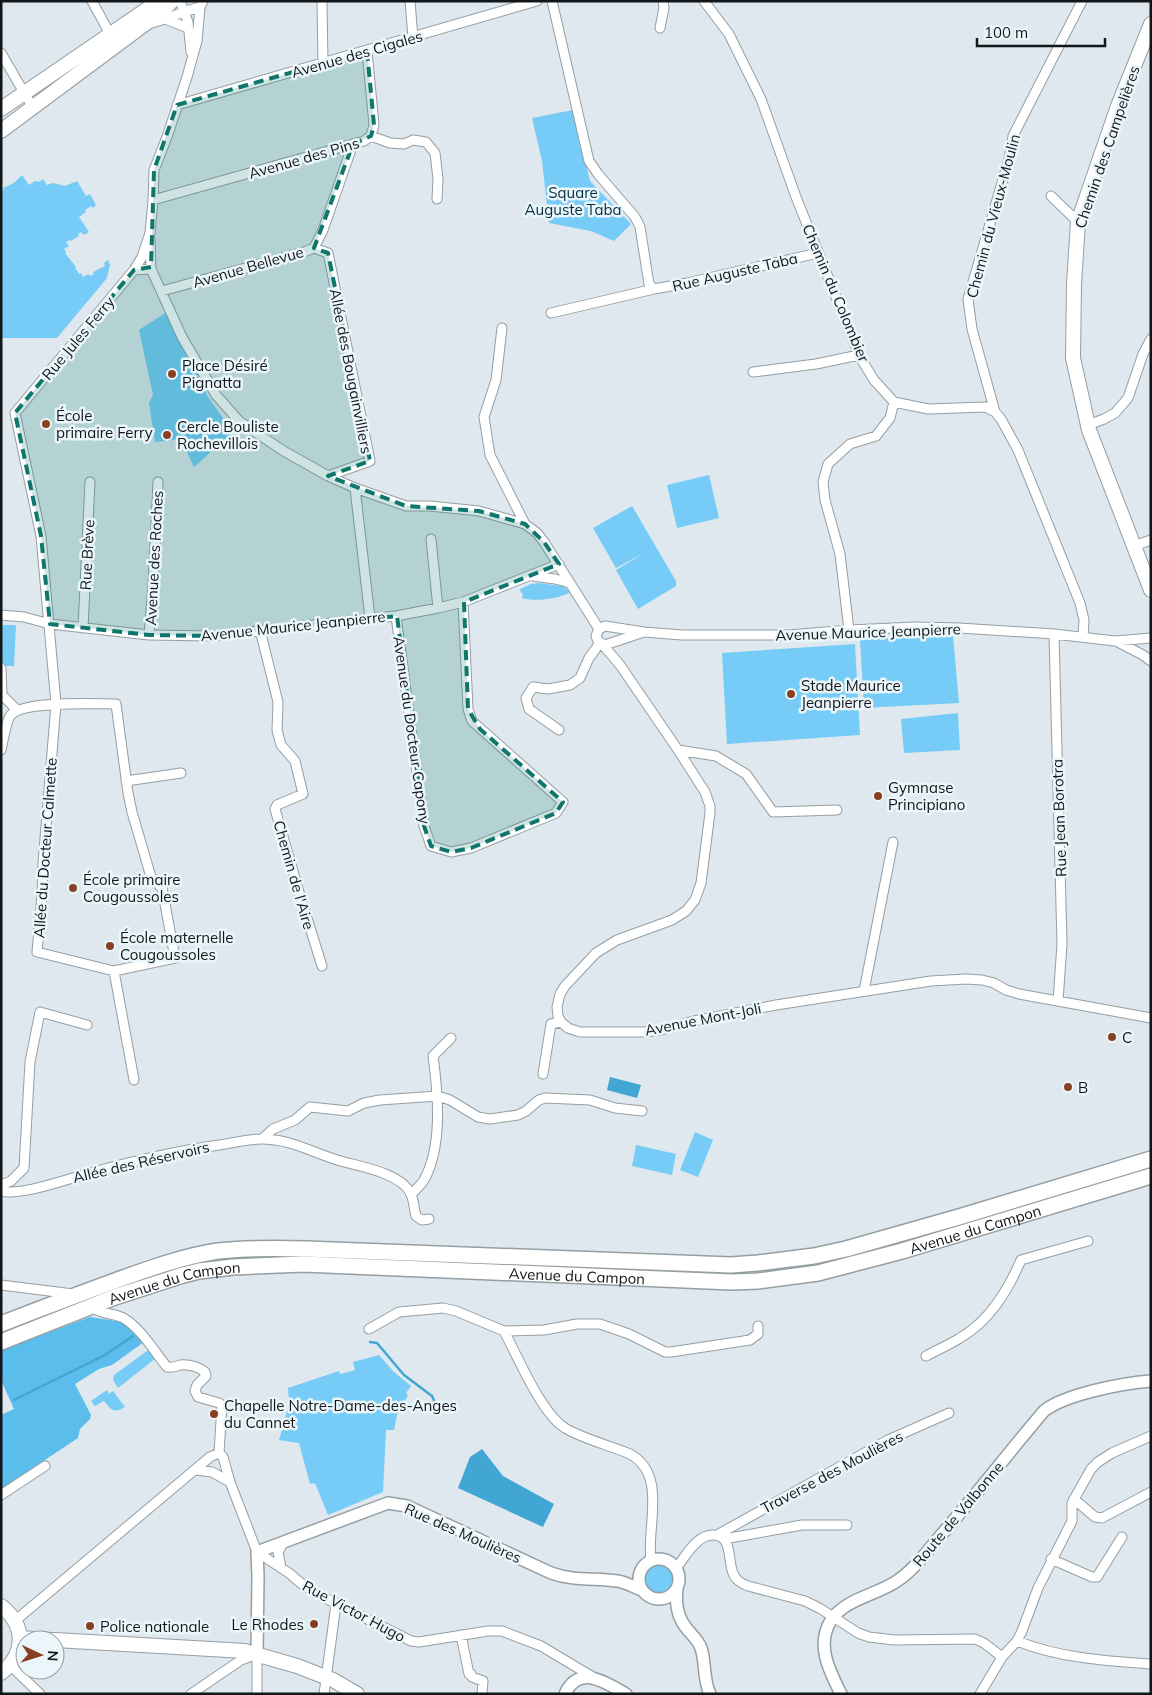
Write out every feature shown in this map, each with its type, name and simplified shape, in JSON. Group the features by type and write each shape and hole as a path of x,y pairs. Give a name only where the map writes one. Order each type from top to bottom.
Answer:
{"main road":[{"path":"19,118 5,107 110,34 144,5 159,1"},
{"path":"1,131 145,24 172,1"},
{"name":"Chemin des Campelières","path":"1151,24 1118,106 1078,222 1074,284 1073,358 1088,425 1151,590"},
{"name":"Avenue du Campon","path":"1,1324 77,1294 181,1259 218,1251 240,1249 731,1265 814,1256 898,1236 1151,1159"},
{"name":"Avenue du Campon","path":"1,1342 157,1282 218,1268 250,1265 303,1264 732,1282 786,1278 818,1273 902,1251 1151,1176"},
{"path":"1,1606 16,1620 18,1630"},
{"path":"65,1641 211,1648 257,1654 297,1666 357,1694"},
{"path":"6,1669 15,1657"}],"street":[{"path":"92,1 110,34"},
{"name":"Rue Jules Ferry","path":"180,1 188,22 192,55"},
{"path":"322,1 323,64"},
{"path":"410,1 413,38"},
{"name":"Avenue des Cigales","path":"176,105 537,1"},
{"name":"Rue Auguste Taba","path":"552,1 589,161 635,217 640,227 649,284 654,289 818,253"},
{"path":"660,28 664,8 662,1"},
{"name":"Chemin du Colombier","path":"704,1 729,34 761,98 796,197 859,355 874,380 894,402"},
{"name":"Chemin du Vieux-Moulin","path":"995,412 972,330 968,299 1009,159 1013,136 1082,1"},
{"path":"145,24 165,19 201,3"},
{"name":"Rue Jules Ferry","path":"50,624 41,536 15,414 134,270 142,257 150,233 154,170 187,77 197,40 201,3"},
{"path":"165,19 188,28"},
{"name":"Avenue des Pins","path":"153,200 364,141 371,136 374,125 368,51"},
{"path":"1,52 33,108"},
{"path":"371,136 390,143 404,144 414,140 426,142 434,153 438,180 437,199"},
{"name":"Avenue Bellevue","path":"162,292 314,248 323,230 353,144"},
{"path":"1051,196 1078,222"},
{"path":"150,233 151,269 182,337 216,395 239,421 282,450 328,476 355,488 406,506 430,506 479,512 525,524 537,533 599,628"},
{"name":"Allée des Bougainvilliers","path":"314,248 328,253 370,461 328,476"},
{"path":"134,270 151,269"},
{"path":"551,313 654,289"},
{"path":"502,328 496,380 484,417 490,455 525,524"},
{"path":"1088,425 1115,413 1128,398 1135,374 1151,339"},
{"path":"753,372 816,364 859,355"},
{"path":"850,630 840,554 824,500 823,482 828,464 850,444 876,436 890,418 894,402 928,409 986,407 995,412 1001,419 1018,450 1080,603 1084,620 1083,637"},
{"name":"Rue Brève","path":"83,628 90,482"},
{"name":"Avenue des Roches","path":"149,635 154,585 158,482"},
{"path":"355,488 370,618"},
{"path":"431,539 438,608"},
{"path":"1134,546 1151,540"},
{"name":"Avenue Maurice Jeanpierre","path":"1,615 24,617 50,624 149,635 212,636 396,616 438,608 463,602 559,564"},
{"name":"Avenue Maurice Jeanpierre","path":"530,576 570,583"},
{"name":"Avenue du Docteur Capony","path":"396,616 424,826 431,846 451,852 471,848 556,813 563,802 472,721 468,708 463,602"},
{"path":"50,624 56,704"},
{"path":"599,628 605,626 611,628 615,636 608,645 601,644"},
{"path":"543,1074 551,1024 561,1022 557,1007 560,994 565,986 596,953 617,940 672,920 686,911 698,894 704,863 710,806 705,792 620,665 601,644 596,636 599,628"},
{"name":"Avenue Maurice Jeanpierre","path":"611,628 682,635 789,635 850,630 959,628 1054,634 1115,641 1151,638"},
{"name":"Chemin de l'Aire","path":"260,630 278,702 277,730 281,746 295,761 303,794 276,805 275,809 300,899 322,966"},
{"name":"Avenue Maurice Jeanpierre","path":"612,642 644,632"},
{"name":"Rue Jean Borotra","path":"1054,634 1062,944 1058,1001"},
{"path":"1115,641 1151,661"},
{"path":"612,642 620,665"},
{"path":"559,730 529,709 526,698 533,687 548,689 570,686 580,678 589,658 601,644"},
{"path":"1,668 2,694 17,710"},
{"path":"1,750 10,717 17,710 56,704 116,704 132,812 151,878 162,888 175,958 114,971 134,1080"},
{"name":"Allée du Docteur Calmette","path":"56,704 37,952 114,971"},
{"path":"678,750 716,756 746,774 773,812 837,810"},
{"path":"126,781 181,773"},
{"path":"864,992 892,842"},
{"name":"Avenue Mont-Joli","path":"561,1022 568,1028 580,1032 645,1032 776,1005 932,981 976,980 994,983 1011,992 1151,1018"},
{"path":"1,1185 11,1181 24,1168 30,1062 40,1012 87,1024"},
{"path":"411,1195 423,1180 432,1156 438,1096 433,1056 451,1038"},
{"path":"262,1139 273,1129 295,1120 310,1107 348,1111 364,1103 380,1100 438,1096 450,1100 484,1119 518,1115 539,1100 552,1098 590,1100 615,1108 642,1112"},
{"name":"Allée des Réservoirs","path":"1,1191 9,1193 28,1189 175,1152 262,1139 292,1142 329,1158 387,1175 404,1185 411,1195 416,1216 422,1220 429,1219"},
{"path":"926,1356 962,1337 987,1316 1012,1280 1021,1260 1088,1241"},
{"path":"1,1285 77,1294"},
{"path":"40,1290 49,1296 48,1306"},
{"path":"92,1307 98,1312 126,1320 150,1344 167,1367 188,1365 205,1372 206,1376 197,1385 195,1392 198,1397 222,1405 219,1453 223,1457 230,1482 257,1552 257,1694"},
{"path":"369,1329 400,1312 443,1308 456,1311 504,1331 534,1331 577,1324 600,1324 629,1334 659,1349 671,1352 750,1340 758,1334 758,1326"},
{"path":"504,1331 543,1404 557,1422 572,1432 637,1457 649,1475 652,1489 651,1561"},
{"name":"Route de Valbonne","path":"833,1617 846,1606 890,1585 911,1569 1050,1406 1082,1394 1151,1381"},
{"name":"Traverse des Moulières","path":"720,1537 888,1440 949,1413"},
{"path":"980,1694 1002,1657 1017,1641 1038,1588 1072,1521 1074,1499 1091,1469 1112,1453 1151,1436"},
{"path":"16,1620 210,1457 219,1453"},
{"path":"1,1494 45,1466"},
{"path":"195,1470 212,1472 230,1482"},
{"path":"1074,1499 1095,1517 1102,1518 1151,1492"},
{"name":"Rue des Moulières","path":"257,1552 382,1504 397,1503 551,1573 572,1579 626,1582 642,1590"},
{"path":"676,1568 695,1544 708,1535 720,1537 802,1525 847,1525"},
{"path":"720,1537 728,1545 734,1576 740,1582 805,1601 863,1635 882,1639 975,1639 984,1643 1002,1657"},
{"path":"1051,1560 1092,1577 1097,1577 1122,1537"},
{"path":"281,1568 278,1552 283,1543"},
{"name":"Rue Victor Hugo","path":"257,1552 303,1585 336,1604 411,1641 419,1642 488,1630 506,1632 541,1646 595,1679 625,1694"},
{"path":"677,1589 668,1597 651,1598 642,1590 639,1577 641,1570 651,1561 662,1559 676,1568 679,1578 676,1599 677,1612 700,1647 706,1686 710,1694"},
{"name":"Rue des Moulières","path":"614,1580 625,1578 641,1570"},
{"path":"324,1694 336,1604"},
{"path":"833,1617 826,1631 824,1648 829,1668 841,1694"},
{"path":"460,1635 469,1674 483,1681 482,1694"},
{"path":"1017,1641 1064,1654 1099,1660 1151,1664"},
{"path":"191,1694 241,1660 257,1654"},
{"path":"6,1669 40,1694"},
{"path":"565,1694 572,1683 579,1678 595,1679"}],"highlighted area":[{"path":"367,51 374,125 371,136 353,144 314,248 328,253 370,461 328,476 406,506 479,511 525,524 544,542 559,564 464,602 468,709 480,729 563,802 556,813 471,848 451,852 431,846 424,826 397,616 212,636 149,635 50,624 41,536 15,413 134,270 151,267 154,170 177,105"}],"green space":[{"name":"Square Auguste Taba","path":"573,110 590,181 631,224 614,241 591,231 549,223 542,161 532,118"},
{"path":"22,175 29,185 43,179 47,185 53,183 65,186 77,181 86,196 90,194 96,205 85,210 86,212 79,217 89,232 84,235 81,232 78,234 79,236 66,242 69,246 64,249 65,253 83,277 88,274 90,276 94,274 93,272 105,266 104,263 108,260 110,265 107,278 57,338 1,338 1,191 4,190 3,188 14,183"},
{"name":"Place Désiré Pignatta","path":"167,312 208,397 233,432 194,467 181,439 155,442 149,403 153,395 139,330"},
{"path":"709,475 719,518 677,528 667,485"},
{"path":"632,506 676,581 676,586 638,609 616,570 644,553 616,568 593,528"},
{"path":"539,583 563,586 570,592 547,599 533,600 522,598 523,595 520,589"},
{"path":"1,625 16,625 14,666 1,666"},
{"path":"953,636 959,703 864,708 860,639"},
{"name":"Stade Maurice Jeanpierre","path":"855,644 860,735 727,744 722,653"},
{"path":"958,713 960,750 904,753 901,719"},
{"path":"695,1132 713,1140 698,1177 680,1170"},
{"path":"636,1145 676,1154 672,1175 632,1166"},
{"path":"147,1351 151,1351 156,1358 118,1388 113,1380 114,1375"},
{"path":"379,1355 394,1372 411,1386 397,1415 394,1430 386,1430 383,1492 328,1515 315,1483 310,1484 299,1443 279,1440 289,1404 288,1388 339,1371 340,1374 355,1370 353,1362"},
{"path":"107,1390 109,1394 113,1391 125,1407 115,1411 104,1401 95,1406 91,1401"},
{"path":"660,1563 672,1567 676,1579 672,1591 660,1595 648,1591 644,1579 648,1567"}],"shaded area":[{"path":"610,1077 641,1085 637,1098 607,1090"},
{"path":"90,1317 123,1322 144,1342 112,1365 99,1369 75,1384 91,1415 90,1419 80,1429 78,1438 1,1489 1,1415 14,1409 1,1380 1,1350"},
{"path":"482,1449 503,1476 554,1504 543,1527 458,1488 470,1457"}],"waterway":[{"path":"14,1400 105,1355 133,1336"},
{"path":"370,1342 377,1343 404,1375 432,1396 437,1407"}],"place":[{"name":"Place Désiré Pignatta","path":"172,374"},
{"name":"École primaire Ferry","path":"46,424"},
{"name":"Cercle Bouliste Rochevillois","path":"167,435"},
{"name":"Stade Maurice Jeanpierre","path":"791,694"},
{"name":"Gymnase Principiano","path":"878,796"},
{"name":"École primaire Cougoussoles","path":"73,888"},
{"name":"École maternelle Cougoussoles","path":"110,946"},
{"name":"C","path":"1112,1037"},
{"name":"B","path":"1068,1087"},
{"name":"Chapelle Notre-Dame-des-Anges du Cannet","path":"214,1414"},
{"name":"Le Rhodes","path":"314,1624"},
{"name":"Police nationale","path":"90,1626"}]}
